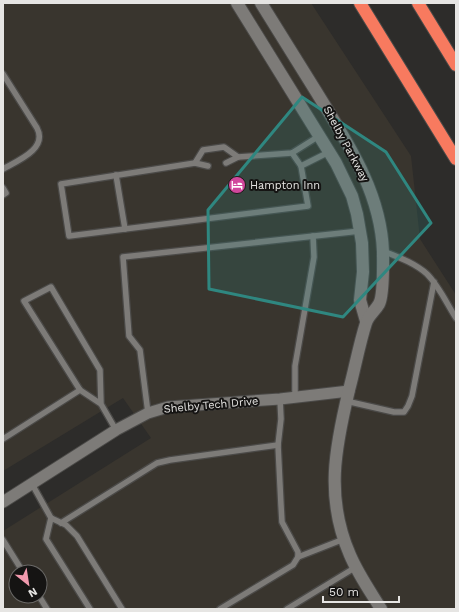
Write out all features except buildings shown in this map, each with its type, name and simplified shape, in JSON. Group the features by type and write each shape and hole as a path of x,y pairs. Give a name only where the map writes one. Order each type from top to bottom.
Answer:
{"highway":[{"path":"359,3 456,159"},
{"path":"418,3 456,65"},
{"path":"424,3 442,42"}],"street":[{"name":"Shelby Parkway","path":"237,3 329,152 348,187 356,210 360,231 363,256 360,300 366,321"},
{"name":"Shelby Parkway","path":"261,3 358,162 371,193 379,221 383,251 380,303 366,321 336,446 334,478 337,511 344,539 356,567 381,609"},
{"path":"348,187 355,194 360,195 371,193"},
{"name":"Shelby Tech Drive","path":"3,502 116,430 148,413 168,407 296,397 348,396"}],"lane":[{"path":"3,74 39,132 37,145 32,150 3,169"},
{"path":"226,163 238,157 292,154 319,136"},
{"path":"195,163 203,150 224,147 238,157"},
{"path":"301,166 329,152"},
{"path":"208,166 195,163 61,184 69,236 308,206 301,166 292,154"},
{"path":"116,175 125,229"},
{"path":"3,188 6,193 3,195"},
{"path":"148,413 140,350 129,336 123,257 360,231"},
{"path":"296,397 295,366 314,257 312,236"},
{"path":"383,251 413,264 426,274 434,282 456,318"},
{"path":"348,396 394,412 404,412 412,396 434,282"},
{"path":"101,404 100,370 51,287 24,301 80,390 101,404 116,430"},
{"path":"3,439 80,390"},
{"path":"280,399 281,419 278,445 282,522 296,546 298,557"},
{"path":"61,523 157,464 170,460 278,445"},
{"path":"32,484 51,518 66,525 77,536 122,609"},
{"path":"51,518 46,539 90,609"},
{"path":"220,609 293,564 298,557 344,539"},
{"path":"3,540 19,564"},
{"path":"287,609 356,567"}],"highlighted area":[{"path":"302,97 386,152 431,223 343,317 209,289 208,210"}],"shaded area":[{"path":"3,3 311,3 411,156 420,239 456,295 456,609 3,609 3,531 151,438 123,398 3,471"}],"place":[{"name":"Hampton Inn","path":"237,185"}]}
